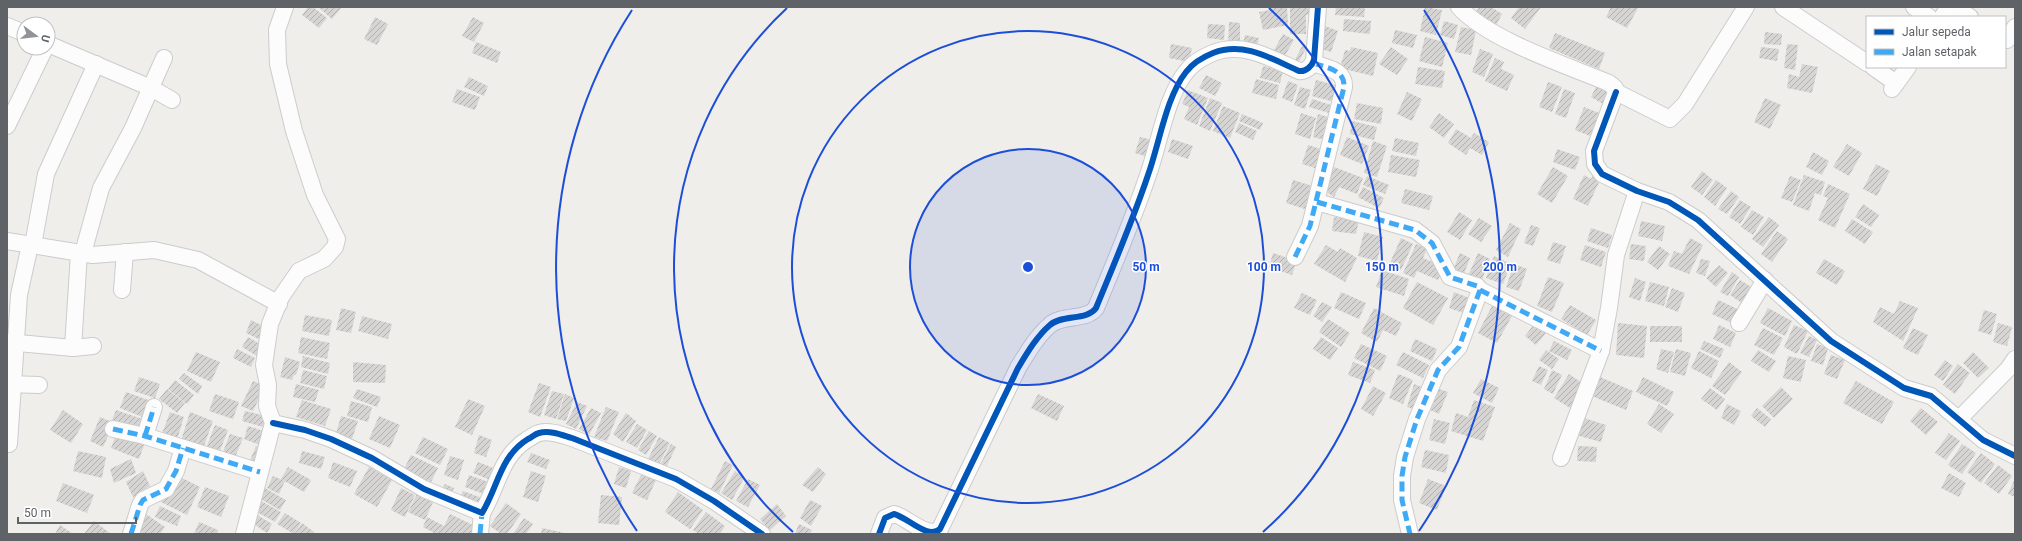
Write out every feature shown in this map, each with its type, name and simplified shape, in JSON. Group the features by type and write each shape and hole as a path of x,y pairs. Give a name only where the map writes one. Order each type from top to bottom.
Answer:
{"street":[{"path":"244,534 273,423 267,406 268,385 264,365 270,324 279,304 298,270 324,259 335,247 337,238 315,196 294,131 278,64 277,30 285,7"},
{"path":"879,534 885,518 894,514 930,532 937,532 940,529 1018,368 1033,344 1050,325 1064,319 1091,313 1096,308 1146,181 1173,96 1185,73 1193,64 1215,52 1240,49 1264,54 1299,71 1305,71 1313,63 1318,7"},
{"path":"1458,7 1497,35 1609,82 1615,88 1616,92 1670,118 1685,104 1746,7"},
{"path":"1783,7 1866,62"},
{"path":"1914,7 1928,16"},
{"path":"1943,16 1949,7"},
{"path":"1954,7 1968,16"},
{"path":"56,47 151,88 172,100"},
{"path":"7,126 41,56"},
{"path":"73,348 81,253 101,188 133,128 164,58"},
{"path":"1295,257 1306,236 1317,202 1344,83 1339,72 1313,63"},
{"path":"9,444 11,343 19,295 32,245 46,174 96,64"},
{"path":"1873,68 1894,86 1907,68"},
{"path":"1616,92 1594,151 1596,168 1602,174 1637,191 1669,202 1698,220 1831,341 1904,388 1931,396 1983,440 2015,456"},
{"path":"1561,458 1601,351 1616,255 1637,191"},
{"path":"1317,202 1415,230 1432,244 1450,276 1478,286 1480,290 1601,351"},
{"path":"7,241 92,255 154,250 198,260 279,304"},
{"path":"122,290 125,252"},
{"path":"1738,323 1765,280"},
{"path":"1410,534 1402,500 1402,476 1405,457 1417,419 1438,370 1459,347 1480,290"},
{"path":"11,343 73,348 93,346"},
{"path":"1959,419 2008,370 2015,359"},
{"path":"10,384 39,385"},
{"path":"145,436 154,407"},
{"path":"273,423 304,430 337,441 372,458 424,489 482,513"},
{"path":"113,429 145,436 260,472"},
{"path":"480,534 482,513 490,500 505,460 513,450 539,433 549,433 572,438 676,479 714,501 762,534"},
{"path":"131,534 143,500 166,489 176,471 183,448"}],"building":[{"path":"308,7 313,7 327,18 319,28 302,15"},
{"path":"318,7 342,7 332,19"},
{"path":"1270,7 1287,7 1288,25 1263,30 1259,12 1270,10"},
{"path":"1290,7 1315,7 1316,14 1306,15 1306,34 1290,34"},
{"path":"1336,7 1365,7 1364,17 1335,15"},
{"path":"1425,7 1442,10 1436,35 1420,31"},
{"path":"1479,7 1491,7 1502,14 1495,27 1475,15"},
{"path":"1519,7 1541,7 1525,29 1511,18"},
{"path":"1611,7 1638,8 1627,28 1606,17"},
{"path":"375,17 388,24 377,45 364,39"},
{"path":"473,17 484,23 474,42 462,36"},
{"path":"1344,19 1371,21 1370,34 1343,31"},
{"path":"1444,21 1458,25 1454,39 1440,35"},
{"path":"1229,22 1240,23 1240,46 1228,45"},
{"path":"1208,24 1225,25 1224,40 1207,38"},
{"path":"1325,26 1338,31 1331,52 1318,48"},
{"path":"1461,27 1476,30 1471,55 1455,52"},
{"path":"1395,30 1417,35 1413,48 1392,43"},
{"path":"1765,32 1782,34 1781,45 1764,44"},
{"path":"1555,33 1605,53 1599,69 1549,48"},
{"path":"1283,34 1294,40 1283,59 1273,52"},
{"path":"1245,35 1259,38 1257,48 1243,44"},
{"path":"1425,37 1448,43 1442,67 1419,61"},
{"path":"476,42 501,52 497,63 472,53"},
{"path":"1171,44 1192,48 1189,62 1169,58"},
{"path":"1787,44 1798,45 1795,70 1784,68"},
{"path":"1302,46 1306,48 1298,64 1294,62"},
{"path":"1351,47 1378,53 1373,76 1340,68 1345,50 1350,51"},
{"path":"1391,47 1408,59 1397,75 1379,64"},
{"path":"1761,47 1779,49 1777,61 1759,58"},
{"path":"1480,49 1493,54 1484,77 1472,72"},
{"path":"1495,58 1504,62 1501,69 1514,75 1507,91 1485,81"},
{"path":"1802,64 1818,67 1812,93 1787,88 1789,74 1799,77"},
{"path":"1263,66 1283,71 1280,83 1260,78"},
{"path":"1418,67 1445,71 1442,88 1415,84"},
{"path":"1206,75 1222,83 1215,96 1199,88"},
{"path":"469,77 488,86 484,96 464,87"},
{"path":"1256,79 1279,85 1276,99 1252,93"},
{"path":"1316,80 1342,87 1338,103 1312,96"},
{"path":"1288,81 1298,85 1292,102 1282,98"},
{"path":"1548,82 1562,87 1552,112 1539,107"},
{"path":"1598,83 1612,90 1605,105 1591,97"},
{"path":"1300,87 1311,90 1305,109 1294,105"},
{"path":"457,89 480,97 475,110 452,102"},
{"path":"1564,89 1575,93 1566,118 1555,114"},
{"path":"1188,90 1208,98 1197,125 1184,119 1189,107 1182,104"},
{"path":"1407,92 1422,99 1412,121 1397,114"},
{"path":"1210,98 1222,103 1210,131 1199,126"},
{"path":"1765,98 1781,105 1770,129 1754,122"},
{"path":"1312,99 1331,105 1329,113 1309,107"},
{"path":"1357,103 1383,108 1381,124 1354,119"},
{"path":"1223,106 1240,113 1230,138 1213,131"},
{"path":"1584,107 1599,113 1590,136 1575,130"},
{"path":"1301,113 1316,118 1310,139 1295,134"},
{"path":"1439,113 1454,124 1444,138 1429,127"},
{"path":"1242,114 1263,123 1260,130 1239,121"},
{"path":"1318,114 1335,119 1329,141 1313,137"},
{"path":"1352,121 1377,127 1374,140 1350,134"},
{"path":"1239,123 1257,131 1253,140 1235,132"},
{"path":"1456,129 1471,138 1474,133 1489,142 1482,155 1470,148 1466,155 1448,143"},
{"path":"1140,137 1156,141 1151,158 1135,153"},
{"path":"1347,137 1369,146 1362,164 1340,155"},
{"path":"1395,138 1419,143 1416,156 1392,151"},
{"path":"1172,139 1193,146 1188,159 1168,152"},
{"path":"1373,141 1387,146 1377,177 1364,173"},
{"path":"1847,144 1862,153 1849,176 1833,167"},
{"path":"1308,145 1324,150 1318,169 1302,164"},
{"path":"1557,149 1580,157 1575,170 1553,162"},
{"path":"1813,152 1829,161 1822,175 1806,167"},
{"path":"1391,155 1420,160 1416,177 1388,172"},
{"path":"1876,164 1890,171 1877,196 1863,189"},
{"path":"1334,167 1363,178 1357,194 1339,187 1334,197 1325,191"},
{"path":"1553,167 1568,176 1552,203 1537,194"},
{"path":"1702,171 1713,180 1702,195 1691,187"},
{"path":"1594,173 1601,178 1588,206 1573,199 1584,175 1591,179"},
{"path":"1804,175 1825,182 1821,195 1815,193 1809,211 1793,205"},
{"path":"1367,176 1389,185 1385,194 1363,185"},
{"path":"1790,176 1801,180 1792,202 1781,198"},
{"path":"1293,180 1316,187 1308,210 1286,203"},
{"path":"1716,180 1727,188 1715,206 1704,197"},
{"path":"1828,184 1850,194 1835,228 1818,220 1828,198 1823,196"},
{"path":"1363,187 1384,198 1379,208 1358,197"},
{"path":"1405,189 1433,196 1429,210 1401,203"},
{"path":"1731,191 1739,197 1727,214 1718,209"},
{"path":"1740,200 1751,207 1740,224 1729,217"},
{"path":"1863,204 1879,215 1871,227 1855,217"},
{"path":"1752,210 1764,217 1753,235 1741,227"},
{"path":"1459,212 1472,220 1460,240 1447,232"},
{"path":"1334,217 1359,220 1356,234 1332,231"},
{"path":"1769,217 1779,225 1763,247 1752,239"},
{"path":"1479,218 1492,226 1481,242 1468,234"},
{"path":"1852,219 1873,232 1865,244 1845,231"},
{"path":"1641,221 1665,226 1662,241 1638,236"},
{"path":"1510,223 1521,229 1508,257 1496,250"},
{"path":"1531,225 1540,228 1533,246 1524,243"},
{"path":"1591,228 1612,235 1608,248 1587,241"},
{"path":"1777,231 1788,239 1772,262 1761,254"},
{"path":"1364,232 1383,237 1377,261 1358,256"},
{"path":"1401,238 1413,244 1401,270 1389,265"},
{"path":"1690,238 1703,245 1689,274 1668,266 1674,251 1682,254"},
{"path":"1553,242 1566,246 1560,264 1547,260"},
{"path":"1416,244 1427,249 1423,258 1444,267 1438,280 1417,271 1414,278 1403,273"},
{"path":"1631,244 1646,246 1644,261 1629,259"},
{"path":"1326,245 1338,252 1340,248 1357,258 1345,282 1314,264"},
{"path":"1585,245 1606,252 1601,267 1580,260"},
{"path":"1659,246 1670,254 1658,270 1647,262"},
{"path":"1273,253 1297,261 1292,275 1269,267"},
{"path":"1460,253 1470,258 1462,279 1451,274"},
{"path":"1478,253 1490,259 1481,282 1468,276"},
{"path":"1494,256 1511,264 1503,284 1486,278"},
{"path":"1701,259 1710,261 1705,276 1696,273"},
{"path":"1824,259 1845,271 1837,285 1816,273"},
{"path":"1514,264 1527,269 1519,291 1506,287"},
{"path":"1719,265 1728,273 1716,287 1706,278"},
{"path":"1382,270 1409,279 1404,296 1376,287"},
{"path":"1732,272 1739,277 1728,296 1720,292"},
{"path":"1548,277 1564,283 1552,312 1537,306"},
{"path":"1635,278 1646,282 1640,301 1629,297"},
{"path":"1740,280 1756,290 1746,306 1730,295"},
{"path":"1417,282 1448,298 1433,325 1403,308"},
{"path":"1650,282 1669,287 1664,306 1645,301"},
{"path":"1672,288 1685,293 1678,312 1665,307"},
{"path":"1341,292 1366,303 1359,319 1334,308"},
{"path":"1454,292 1474,300 1469,315 1449,308"},
{"path":"1302,293 1317,300 1310,315 1294,308"},
{"path":"1718,300 1742,311 1736,325 1712,314"},
{"path":"1900,301 1918,308 1903,341 1873,322 1880,307 1894,314"},
{"path":"1322,302 1332,307 1322,322 1313,316"},
{"path":"1493,304 1513,314 1497,343 1478,333"},
{"path":"1570,305 1596,320 1587,335 1561,319"},
{"path":"341,308 356,312 351,333 336,330"},
{"path":"1374,308 1402,323 1396,336 1383,330 1377,342 1361,333"},
{"path":"1768,308 1792,321 1785,336 1760,323"},
{"path":"1984,310 1997,314 1991,335 1978,331"},
{"path":"305,315 332,320 329,336 302,331"},
{"path":"362,316 392,324 388,339 358,331"},
{"path":"1328,319 1350,333 1341,347 1319,332"},
{"path":"251,320 267,328 261,340 246,333"},
{"path":"1535,323 1547,332 1536,345 1525,336"},
{"path":"1618,323 1647,326 1644,358 1616,355"},
{"path":"1998,323 2012,327 2007,346 1993,342"},
{"path":"1719,325 1736,333 1730,347 1713,339"},
{"path":"1794,325 1808,331 1797,354 1784,347"},
{"path":"1650,326 1682,326 1682,342 1650,342"},
{"path":"1763,328 1783,338 1774,355 1754,345"},
{"path":"1913,328 1928,335 1918,355 1903,348"},
{"path":"1809,336 1817,340 1809,357 1800,353"},
{"path":"248,337 263,346 257,356 242,347"},
{"path":"301,337 330,343 327,359 298,353"},
{"path":"1321,337 1338,348 1330,360 1313,349"},
{"path":"1415,339 1437,349 1432,361 1410,351"},
{"path":"1554,341 1572,350 1567,360 1549,351"},
{"path":"1704,341 1724,349 1720,358 1700,349"},
{"path":"1361,344 1387,356 1380,371 1354,358"},
{"path":"1817,344 1828,348 1823,365 1811,361"},
{"path":"237,349 255,358 251,367 233,358"},
{"path":"1661,349 1674,352 1668,373 1656,369"},
{"path":"1676,349 1691,353 1685,376 1670,372"},
{"path":"1546,350 1559,359 1552,369 1539,360"},
{"path":"1758,350 1776,361 1769,372 1751,361"},
{"path":"1699,351 1719,361 1711,378 1691,368"},
{"path":"196,352 220,362 211,382 187,371"},
{"path":"1403,352 1429,365 1423,378 1396,365"},
{"path":"1973,352 1989,368 1978,378 1963,363"},
{"path":"1831,355 1845,360 1837,379 1824,374"},
{"path":"303,356 330,363 328,374 301,367"},
{"path":"1788,356 1806,360 1801,382 1783,378"},
{"path":"285,357 300,362 296,375 294,375 292,380 280,377"},
{"path":"1945,360 1953,366 1943,381 1934,375"},
{"path":"353,362 386,365 385,383 353,382"},
{"path":"1353,362 1375,370 1370,383 1348,375"},
{"path":"1729,362 1742,372 1725,395 1712,386"},
{"path":"1958,364 1970,373 1955,394 1943,385"},
{"path":"1539,366 1548,370 1541,385 1532,381"},
{"path":"303,370 327,376 324,389 300,383"},
{"path":"1552,370 1562,375 1553,394 1544,389"},
{"path":"184,373 202,386 198,394 179,379"},
{"path":"1398,374 1413,380 1403,404 1389,398"},
{"path":"1569,374 1585,385 1570,408 1554,398"},
{"path":"139,377 160,384 155,398 134,391"},
{"path":"1600,377 1633,391 1626,410 1592,396"},
{"path":"1643,377 1674,392 1667,406 1636,392"},
{"path":"1481,379 1499,388 1492,403 1473,393"},
{"path":"175,380 194,395 187,404 168,389"},
{"path":"253,381 265,386 253,411 241,406"},
{"path":"1856,381 1894,402 1882,424 1843,403"},
{"path":"539,383 551,387 540,417 528,412"},
{"path":"296,384 319,390 315,402 293,397"},
{"path":"1414,384 1424,388 1417,410 1407,407"},
{"path":"1373,386 1386,393 1373,416 1361,409"},
{"path":"1781,387 1793,399 1774,418 1762,406"},
{"path":"1436,388 1448,392 1439,414 1428,409"},
{"path":"1710,388 1725,399 1717,410 1701,399"},
{"path":"167,389 185,403 177,413 159,399"},
{"path":"357,389 381,397 377,407 353,398"},
{"path":"552,391 564,394 556,419 544,415"},
{"path":"126,392 151,401 145,418 120,408"},
{"path":"215,394 239,402 233,419 209,411"},
{"path":"565,394 574,398 566,421 557,419"},
{"path":"1038,394 1064,406 1057,421 1031,408"},
{"path":"468,399 485,406 472,435 455,427"},
{"path":"302,400 331,409 325,426 296,417"},
{"path":"1474,400 1495,407 1483,441 1451,431 1456,413 1468,417"},
{"path":"351,401 372,407 368,422 347,416"},
{"path":"577,402 587,406 576,429 566,424"},
{"path":"1659,404 1674,414 1661,433 1647,424"},
{"path":"1727,404 1741,411 1734,425 1721,418"},
{"path":"606,407 619,412 607,441 594,437"},
{"path":"591,408 601,413 589,435 579,429"},
{"path":"1757,408 1771,419 1765,427 1751,416"},
{"path":"1921,408 1938,422 1926,435 1910,421"},
{"path":"63,410 83,424 71,443 50,430"},
{"path":"116,410 145,420 140,432 112,420"},
{"path":"245,411 266,416 263,427 242,421"},
{"path":"170,412 184,417 176,443 160,439"},
{"path":"190,412 213,421 202,451 180,444"},
{"path":"626,413 636,421 623,442 613,434"},
{"path":"341,416 358,421 351,442 335,437"},
{"path":"379,416 400,425 390,448 369,439"},
{"path":"100,417 114,423 103,447 90,441"},
{"path":"1581,417 1606,425 1601,442 1576,435"},
{"path":"1434,419 1450,423 1445,444 1429,440"},
{"path":"637,424 647,430 637,448 626,442"},
{"path":"215,425 228,430 218,456 205,451"},
{"path":"248,426 264,431 260,445 244,439"},
{"path":"649,431 657,436 646,455 638,450"},
{"path":"117,432 145,443 139,459 111,448"},
{"path":"1949,433 1960,441 1946,460 1935,453"},
{"path":"230,434 243,438 233,462 221,457"},
{"path":"479,435 492,440 486,457 474,453"},
{"path":"423,437 448,449 440,465 415,453"},
{"path":"659,437 670,443 657,468 646,463"},
{"path":"671,444 676,447 664,472 658,469"},
{"path":"1962,444 1976,453 1962,474 1948,465"},
{"path":"256,446 263,448 256,465 249,463"},
{"path":"1578,446 1597,447 1596,462 1577,461"},
{"path":"1425,450 1449,455 1446,473 1421,467"},
{"path":"78,451 106,457 102,478 73,471"},
{"path":"302,451 325,457 321,469 299,463"},
{"path":"531,453 550,460 546,469 527,462"},
{"path":"1981,453 1995,464 1981,483 1967,472"},
{"path":"411,455 438,468 431,482 404,469"},
{"path":"450,456 464,460 458,480 444,475"},
{"path":"131,459 136,473 114,483 110,469"},
{"path":"725,461 733,465 719,493 711,489"},
{"path":"333,462 357,471 350,487 328,478"},
{"path":"478,462 498,470 493,481 473,473"},
{"path":"1998,465 2012,476 1999,494 1984,483"},
{"path":"288,467 311,480 304,492 281,479"},
{"path":"369,467 392,480 377,507 354,494"},
{"path":"619,467 631,471 626,488 614,484"},
{"path":"818,467 826,474 813,492 802,485"},
{"path":"143,471 150,486 133,497 126,482"},
{"path":"531,471 546,476 538,502 523,497"},
{"path":"735,471 744,478 732,500 721,493"},
{"path":"642,473 656,480 647,500 632,493"},
{"path":"1949,473 1966,483 1959,497 1941,488"},
{"path":"469,475 494,484 489,496 465,487"},
{"path":"178,476 200,487 187,515 161,502 166,492"},
{"path":"273,476 285,481 279,494 267,488"},
{"path":"2015,478 2015,497 2008,494"},
{"path":"748,479 760,485 748,507 736,501"},
{"path":"1428,479 1446,486 1437,510 1419,503"},
{"path":"63,483 94,495 87,513 56,501"},
{"path":"445,484 454,488 449,499 440,494"},
{"path":"205,487 229,496 221,517 197,507"},
{"path":"263,487 286,500 280,510 257,497"},
{"path":"401,488 415,495 405,517 391,510"},
{"path":"463,491 485,499 482,508 459,500"},
{"path":"678,492 703,510 690,529 665,512"},
{"path":"417,494 433,502 425,520 408,512"},
{"path":"601,495 622,497 619,525 598,523"},
{"path":"810,500 822,506 811,526 800,518"},
{"path":"261,501 281,512 275,522 255,511"},
{"path":"506,503 521,514 507,534 501,534 490,526"},
{"path":"777,504 786,516 770,530 760,519"},
{"path":"160,506 181,516 177,526 155,517"},
{"path":"706,512 725,526 720,534 699,534 693,530"},
{"path":"254,513 272,524 267,533 249,521"},
{"path":"285,513 301,523 294,534 277,524"},
{"path":"146,514 165,527 160,534 133,533"},
{"path":"450,514 479,528 476,534 436,534 423,527 427,517 444,526"},
{"path":"524,518 533,524 526,534 513,534"},
{"path":"94,521 111,534 84,534"},
{"path":"199,522 218,530 217,534 194,534"},
{"path":"302,523 314,532 312,534 295,533"},
{"path":"799,524 812,530 810,534 795,534"},
{"path":"60,525 73,534 55,534"},
{"path":"542,528 565,533 565,534 541,534"}],"marked path":[{"path":"1295,257 1310,226 1344,87 1341,76 1338,73 1334,70 1313,63"},
{"path":"1317,202 1415,230 1432,243 1450,277 1477,286 1480,290 1459,347 1438,370 1417,419 1405,457 1402,476 1402,500 1410,534"},
{"path":"1480,290 1601,351"},
{"path":"145,436 154,407"},
{"path":"113,429 145,436 260,472"},
{"path":"131,534 143,500 166,489 176,471 183,448"},
{"path":"480,534 482,513"}],"cycle path":[{"path":"879,534 885,518 894,514 917,527 930,532 935,532 940,529 1018,368 1032,345 1045,329 1055,322 1087,315 1096,308 1142,192 1173,94 1188,69 1213,53 1236,49 1258,53 1299,71 1306,70 1314,60 1318,7"},
{"path":"1616,92 1594,151 1595,164 1602,174 1637,191 1669,202 1698,220 1831,341 1904,388 1931,396 1983,440 2015,456"},
{"path":"273,423 305,430 331,439 372,458 424,489 482,513 500,473 511,454 519,446 538,433 556,433 676,479 714,501 762,534"}]}
